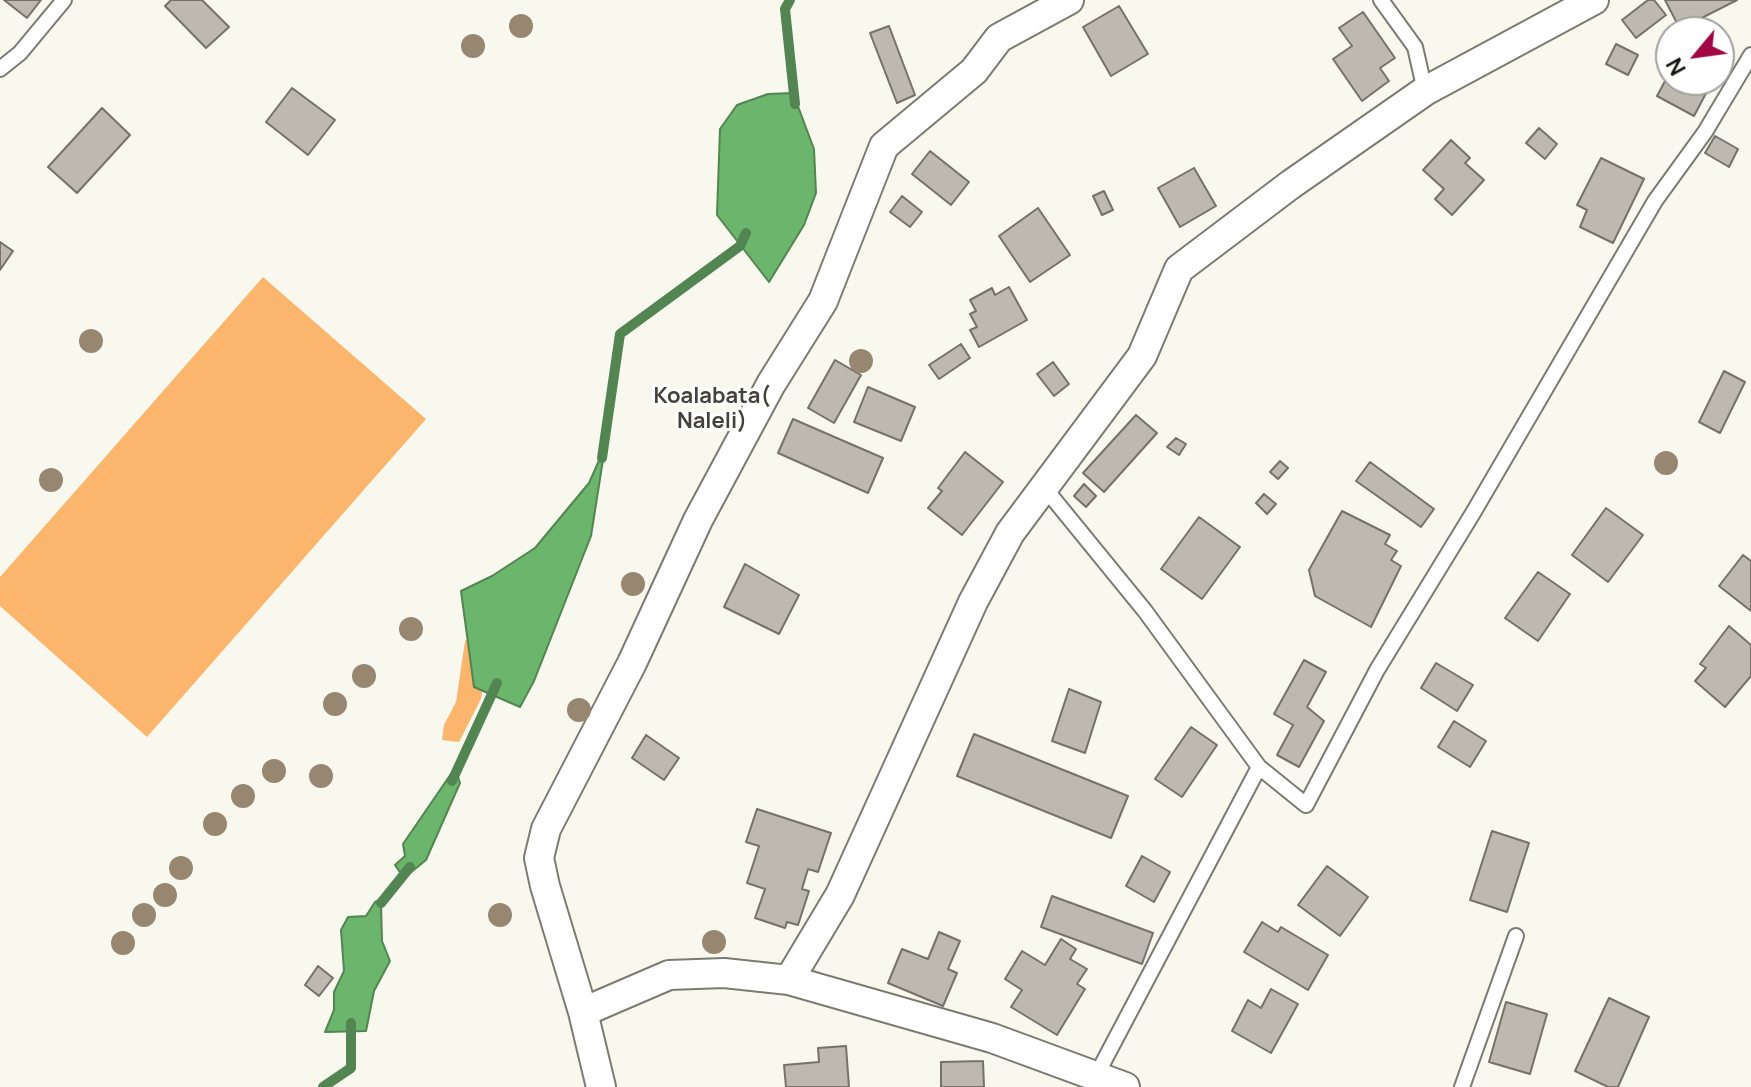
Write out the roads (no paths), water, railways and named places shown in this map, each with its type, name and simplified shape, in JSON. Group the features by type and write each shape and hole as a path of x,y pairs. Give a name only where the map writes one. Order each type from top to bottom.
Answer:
{"street":[{"path":"601,1087 539,858 546,829 632,663 698,520 771,384 823,301 884,146 974,71 999,38 1069,0"},
{"path":"789,980 840,895 973,602 1010,533 1142,356 1179,269 1290,185 1425,91 1594,0"},
{"path":"583,1012 669,975 724,973 789,980 992,1038 1125,1087"}],"lane":[{"path":"0,69 20,53 64,0"},
{"path":"1381,0 1415,47 1425,91"},
{"path":"1043,486 1145,611 1259,767 1306,805 1377,670 1473,513 1655,201 1705,132 1751,55"},
{"path":"1096,1076 1259,767"},
{"path":"1462,1087 1516,936"}],"waterway":[{"path":"790,0 785,9 795,104"},
{"path":"602,458 620,334 740,246 746,233"},
{"path":"452,781 497,683"},
{"path":"381,903 410,867"},
{"path":"323,1087 351,1068 351,1023"}],"district":[{"name":"Koalabata( Naleli)","path":"712,410"}]}
